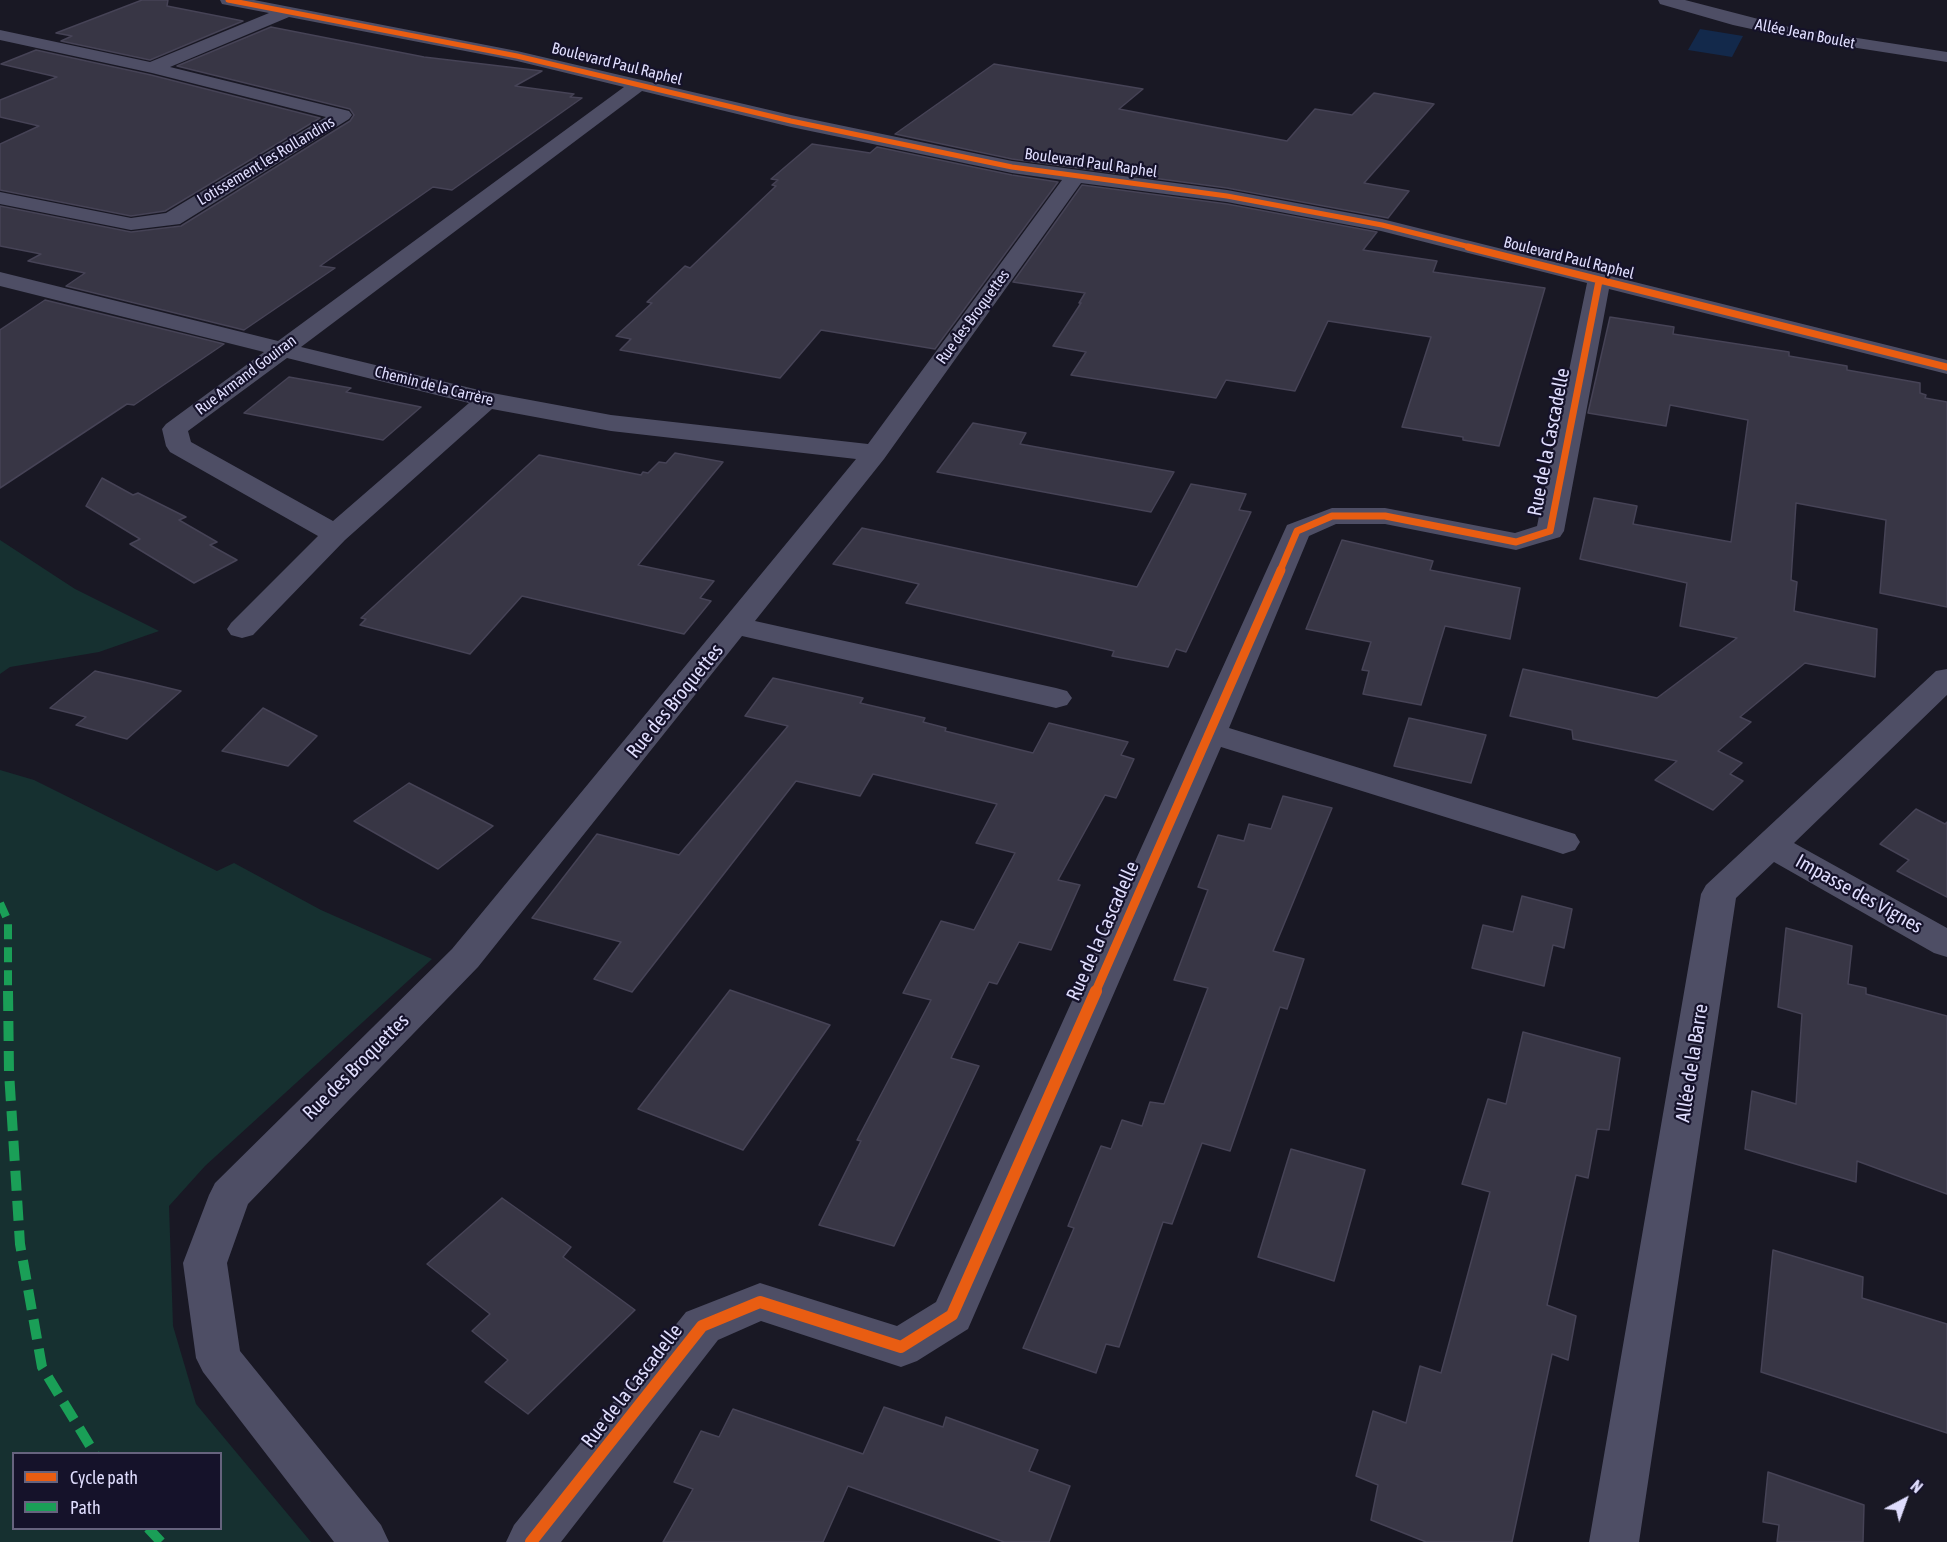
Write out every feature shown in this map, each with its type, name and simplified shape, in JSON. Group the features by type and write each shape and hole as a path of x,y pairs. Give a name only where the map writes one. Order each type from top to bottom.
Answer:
{"street":[{"name":"Boulevard Paul Raphel","path":"228,0 290,7 517,56 929,151 1075,177 1227,196 1382,225 1947,367"},
{"name":"Allée Jean Boulet","path":"1666,0 1739,21 1793,33 1947,57"},
{"path":"152,68 290,7"},
{"name":"Lotissement les Rollandins","path":"0,35 152,68 342,115 172,219 131,224 0,198"},
{"name":"Rue Armand Gouiran","path":"335,534 179,446 175,429 281,348 639,85"},
{"name":"Rue des Broquettes","path":"364,1542 219,1358 205,1263 230,1195 465,958 875,453 1075,177"},
{"name":"Chemin de la Carrère","path":"0,279 487,399 611,423 875,453"},
{"name":"Rue de la Cascadelle","path":"531,1542 702,1326 760,1302 901,1347 952,1316 1211,733 1297,531 1332,516 1385,516 1516,542 1550,531 1599,281"},
{"path":"242,630 335,534 487,399"},
{"name":"Rue des Broquettes","path":"736,626 1056,698"},
{"name":"Allée de la Barre","path":"1614,1542 1719,894 1947,678"},
{"path":"1211,733 1563,842"},
{"name":"Impasse des Vignes","path":"1771,845 1947,944"}],"green space":[{"path":"0,540 75,589 159,631 99,652 10,667 0,674"},
{"path":"0,770 34,780 217,871 234,863 321,910 432,959 205,1166 169,1206 173,1326 196,1404 311,1542 0,1542"}],"water":[{"path":"1700,29 1743,36 1732,57 1688,50"}],"building":[{"path":"142,0 168,0 167,6 243,21 150,60 61,41 72,36 56,33"},
{"path":"271,27 424,57 542,71 515,86 574,94 570,97 582,98 452,190 433,187 320,266 335,268 244,330 66,286 85,273 28,261 41,254 0,246 0,206 131,232 181,226 350,121 354,115 350,109 177,66"},
{"path":"36,50 151,75 320,118 165,211 131,216 0,190 0,144 39,126 0,117 0,100 57,77 1,64"},
{"path":"994,64 1143,89 1119,109 1287,141 1315,109 1352,115 1374,93 1434,104 1364,183 1409,191 1388,218 1227,188 1012,159 895,134"},
{"path":"812,144 870,153 877,147 1012,175 1058,182 935,349 821,330 780,378 620,350 631,339 616,336 652,303 647,302 685,266 690,268 776,186 772,185 778,180 771,179"},
{"path":"1082,185 1227,204 1377,232 1363,250 1437,261 1433,272 1545,288 1499,446 1463,440 1463,437 1402,427 1431,337 1328,321 1295,391 1226,380 1216,398 1071,375 1086,352 1053,346 1085,293 1013,282"},
{"path":"45,300 224,344 134,405 127,404 0,488 0,330"},
{"path":"1610,317 1674,327 1673,334 1789,352 1789,356 1847,366 1847,370 1920,383 1920,393 1926,395 1925,398 1947,402 1947,607 1880,593 1886,520 1796,503 1791,580 1797,582 1794,611 1877,629 1875,677 1805,663 1740,717 1751,722 1718,751 1742,763 1730,774 1743,781 1713,810 1655,780 1677,761 1573,739 1572,730 1510,716 1523,669 1657,698 1737,638 1680,626 1687,583 1580,559 1594,498 1637,506 1633,524 1731,542 1748,420 1670,405 1666,426 1588,413"},
{"path":"289,377 351,388 346,392 421,407 383,440 244,413"},
{"path":"973,423 1026,433 1020,444 1174,472 1151,512 937,472"},
{"path":"675,453 723,462 638,565 714,581 700,598 711,601 684,634 522,596 470,654 360,625 366,619 361,618 539,455 641,475 643,472 648,473 659,462 666,463"},
{"path":"102,478 133,495 138,493 186,517 179,520 217,542 210,545 237,560 194,583 130,544 140,539 86,506"},
{"path":"1191,484 1246,494 1239,510 1251,512 1186,652 1176,649 1168,667 1112,656 1114,651 906,603 919,584 833,564 862,528 1137,587"},
{"path":"1342,540 1433,561 1430,570 1520,588 1510,639 1445,626 1421,705 1363,694 1369,671 1362,670 1371,642 1306,629"},
{"path":"95,671 181,691 127,739 76,725 86,717 50,708"},
{"path":"773,678 863,698 860,703 925,718 923,722 946,728 945,731 1033,753 1049,723 1128,742 1121,755 1134,759 1116,798 1105,795 1058,880 1080,885 1051,950 1019,942 997,984 989,982 951,1058 979,1066 894,1246 819,1225 861,1141 857,1140 931,1000 903,993 941,921 974,930 1015,853 976,843 997,804 873,774 860,796 796,781 632,992 594,979 621,942 532,918 597,834 679,855 788,726 745,716"},
{"path":"263,708 317,736 288,766 222,751"},
{"path":"1409,718 1486,735 1471,783 1394,766"},
{"path":"409,783 493,826 438,869 354,821"},
{"path":"1283,796 1332,808 1273,951 1304,959 1287,1009 1280,1007 1230,1151 1202,1143 1172,1224 1163,1222 1119,1347 1106,1344 1096,1373 1023,1348 1074,1228 1068,1226 1101,1146 1111,1149 1122,1120 1142,1126 1150,1102 1164,1104 1208,988 1174,980 1208,890 1198,887 1218,835 1244,841 1249,824 1271,829"},
{"path":"1916,809 1945,824 1947,822 1947,897 1897,871 1909,860 1880,844"},
{"path":"1522,896 1572,909 1564,948 1553,945 1544,986 1472,968 1483,925 1513,932"},
{"path":"1786,928 1852,946 1848,984 1866,988 1866,994 1947,1016 1947,1194 1857,1161 1856,1182 1745,1149 1752,1091 1796,1104 1802,1014 1778,1007"},
{"path":"730,990 830,1025 743,1150 638,1109"},
{"path":"1523,1032 1620,1058 1609,1130 1597,1129 1588,1178 1576,1175 1547,1305 1576,1316 1568,1360 1552,1354 1512,1542 1426,1542 1371,1520 1378,1485 1356,1476 1373,1411 1406,1423 1420,1366 1441,1373 1490,1192 1462,1184 1488,1099 1506,1104"},
{"path":"1291,1149 1365,1170 1334,1281 1258,1257"},
{"path":"502,1198 571,1247 563,1257 635,1310 528,1414 485,1382 508,1360 472,1331 490,1314 427,1264"},
{"path":"1773,1250 1863,1277 1862,1298 1947,1324 1947,1433 1761,1372"},
{"path":"884,1407 943,1427 946,1417 1038,1450 1029,1471 1070,1486 1049,1542 1004,1542 848,1486 823,1542 663,1542 693,1489 674,1482 701,1431 719,1437 733,1409 863,1454"},
{"path":"1768,1472 1864,1505 1863,1542 1777,1542 1779,1525 1763,1522"}],"marked path":[{"path":"0,903 8,921 9,1072 20,1244 42,1367 94,1452"},
{"path":"150,1530 161,1542"}],"cycle path":[{"path":"228,0 517,56 791,121 1012,167 1227,196 1382,225 1947,367"},
{"path":"531,1542 702,1326 760,1302 901,1347 952,1315 1211,733 1297,531 1332,516 1385,516 1516,542 1550,531 1599,281"}]}
